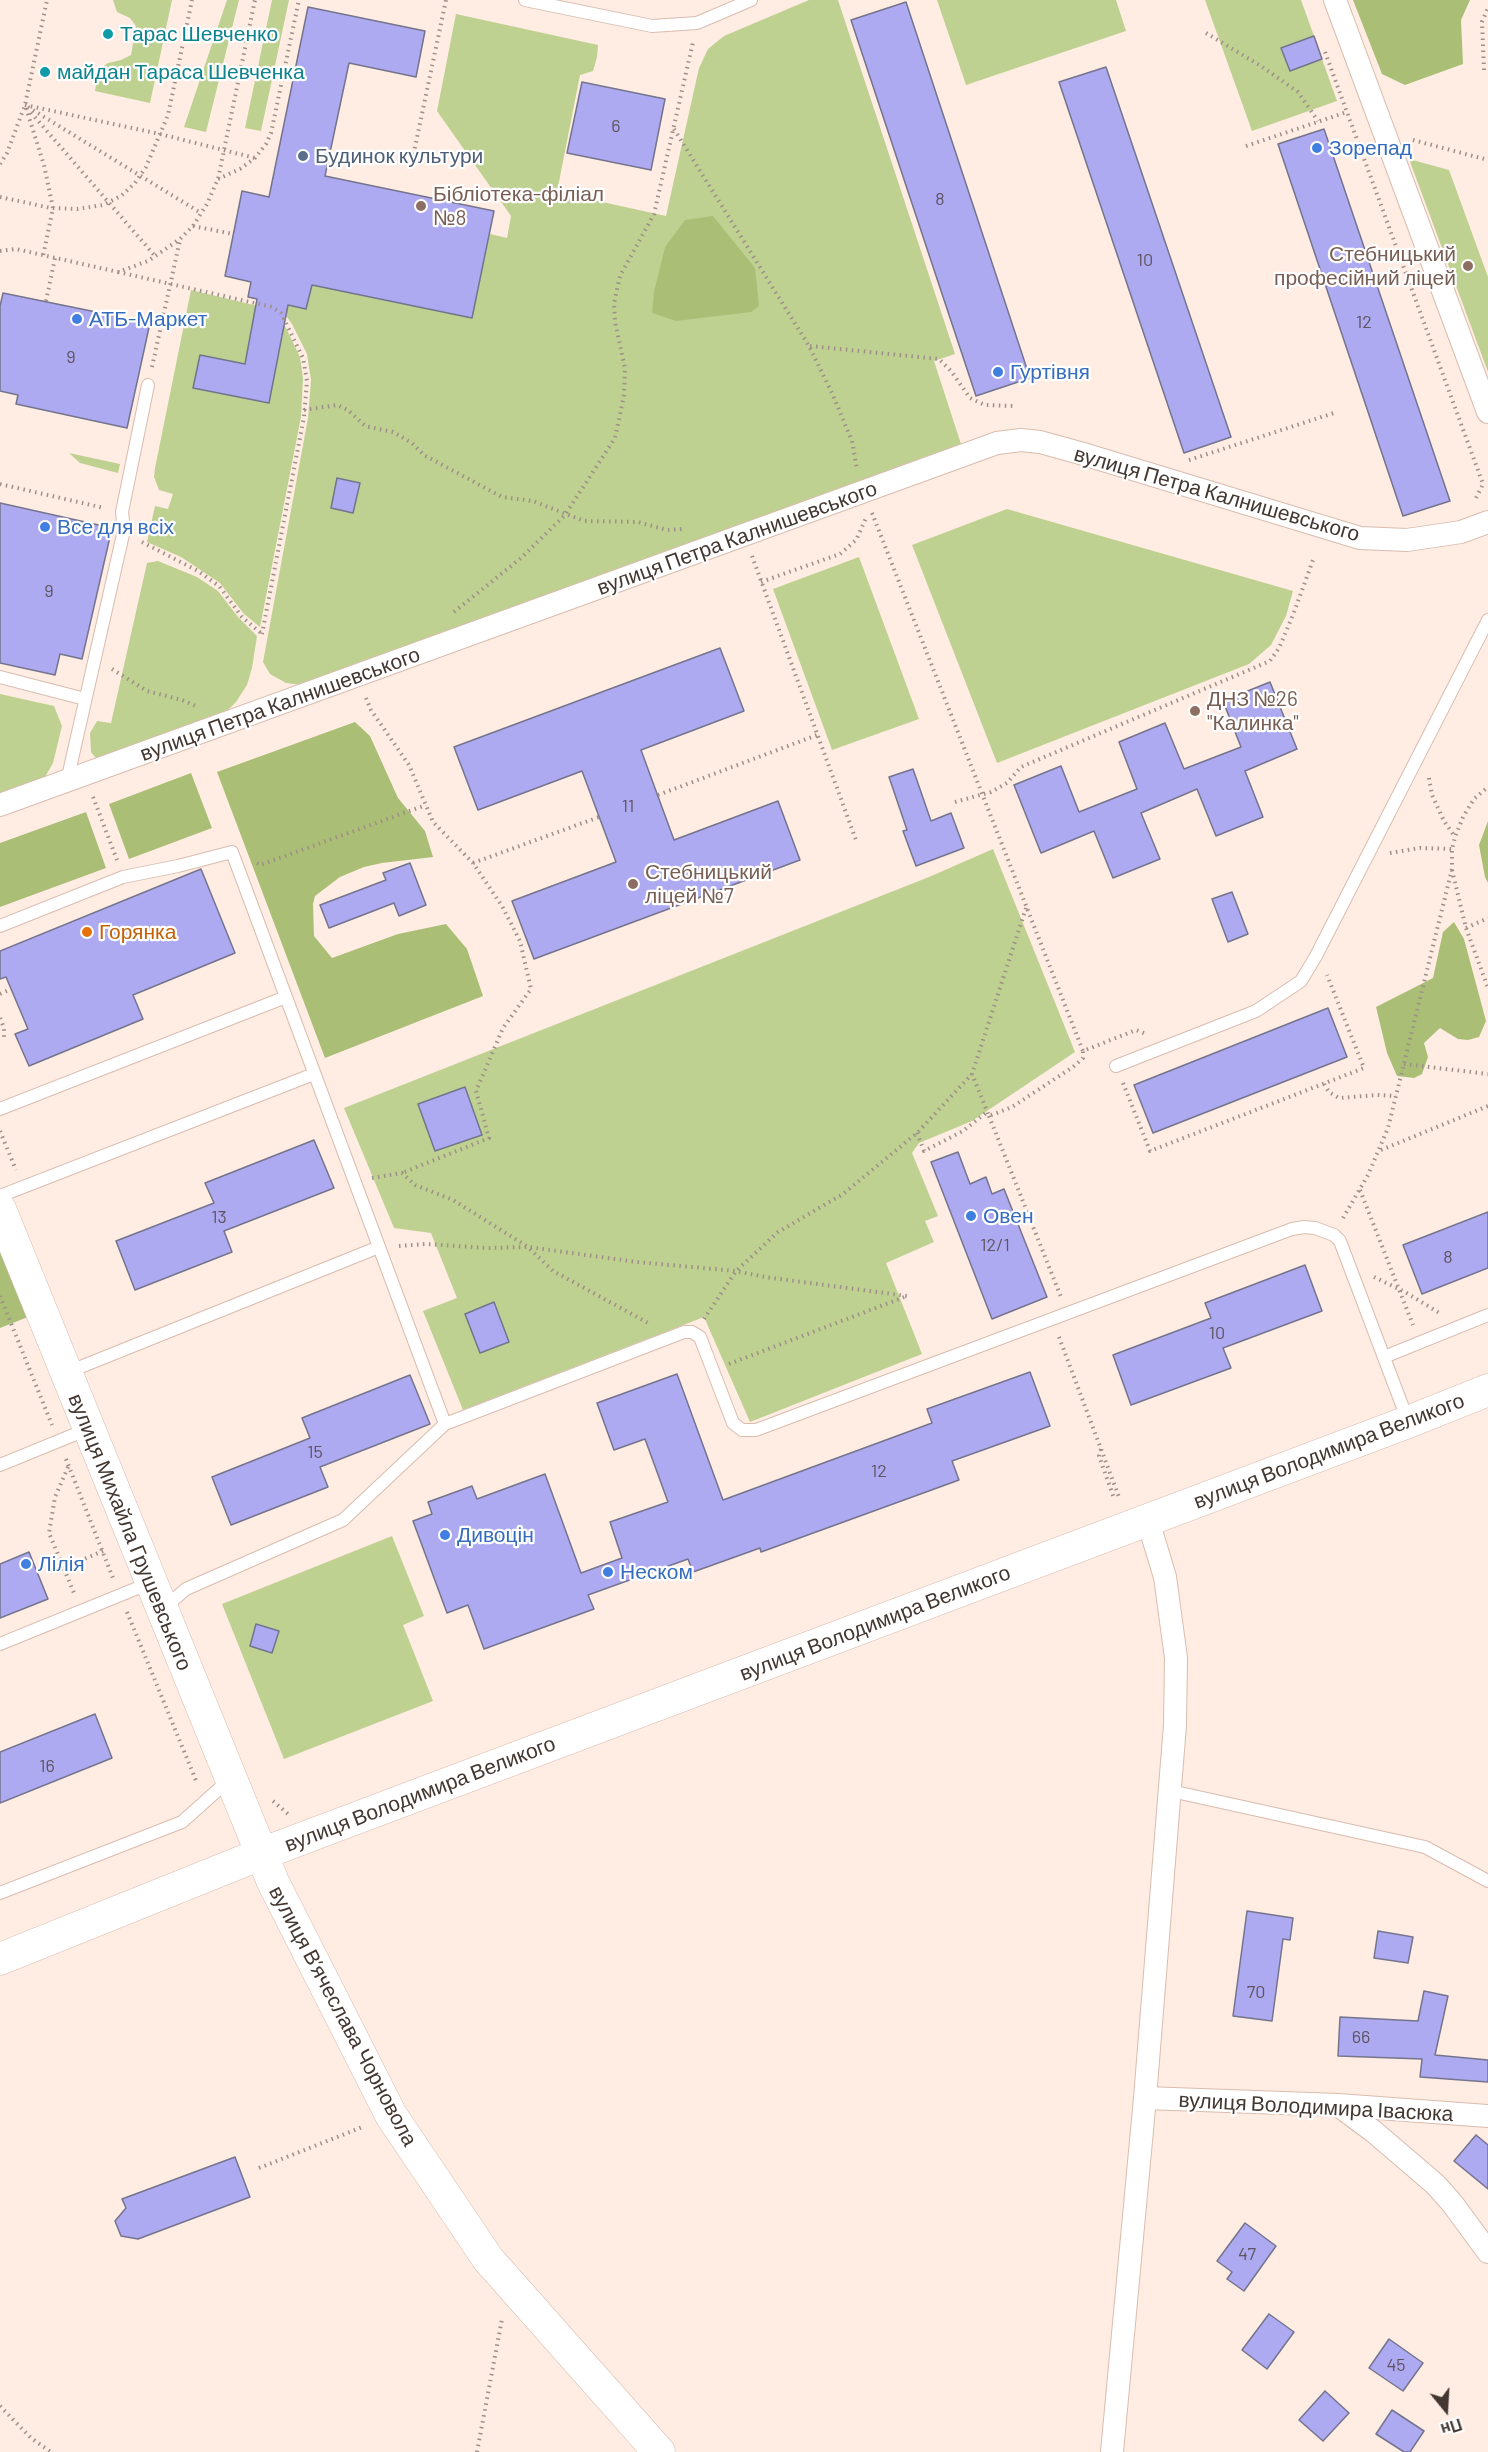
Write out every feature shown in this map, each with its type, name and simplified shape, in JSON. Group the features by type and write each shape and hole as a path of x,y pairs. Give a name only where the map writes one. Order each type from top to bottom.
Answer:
{"street":[{"path":"1335,0 1488,412"},
{"name":"вулиця Петра Калнишевського","path":"0,805 997,443 1021,440 1040,442 1360,538 1407,540 1461,532 1488,522"},
{"name":"вулиця Михайла Грушевського","path":"0,1209 261,1854"},
{"name":"вулиця Володимира Великого","path":"0,1959 261,1854 1148,1521 1488,1390"},
{"path":"1112,2452 1171,1791 1176,1658 1165,1577 1148,1521"},
{"name":"вулиця Вʼячеслава Чорновола","path":"261,1854 391,2115 488,2259 659,2452"},
{"name":"вулиця Володимира Івасюка","path":"1145,2098 1338,2105 1488,2116"},
{"path":"1338,2105 1373,2131 1435,2184 1488,2252"}],"lane":[{"path":"525,0 652,26 697,22 751,0"},
{"path":"67,781 124,530 122,512 148,385"},
{"path":"1116,1066 1256,1011 1301,981 1488,620"},
{"path":"0,677 85,699"},
{"path":"0,927 123,878 232,852 445,1424"},
{"path":"0,1109 286,997"},
{"path":"0,1196 314,1074"},
{"path":"0,1644 120,1594 156,1596 186,1589 344,1520 445,1424 684,1332 692,1332 700,1337 733,1423 742,1430 756,1430 1292,1229 1315,1228 1334,1235 1340,1241 1408,1422"},
{"path":"66,1373 379,1247"},
{"path":"1384,1357 1488,1315"},
{"path":"0,1465 89,1428"},
{"path":"0,1893 182,1822 205,1804 230,1779"},
{"path":"1171,1791 1425,1847 1488,1881"}],"path":[{"path":"0,164 7,153 25,105 47,0"},
{"path":"0,197 53,208 77,209 109,202 122,196 141,176 168,114 192,0"},
{"path":"118,272 155,256 180,239 193,226 201,213 218,179 255,0"},
{"path":"218,179 240,169 255,158 271,133 299,0"},
{"path":"411,166 446,0"},
{"path":"1484,70 1482,22 1488,8"},
{"path":"453,612 521,558 565,515 609,450 621,420 625,368 615,322 614,303 620,276 654,214 697,22"},
{"path":"1206,33 1262,66 1298,92 1318,122"},
{"path":"1324,49 1483,484"},
{"path":"25,105 160,134 255,158"},
{"path":"25,105 201,213"},
{"path":"25,105 155,256"},
{"path":"25,105 44,165 53,208 43,255"},
{"path":"1246,146 1347,112"},
{"path":"673,128 809,346 852,441 858,475"},
{"path":"1411,140 1488,160"},
{"path":"193,226 234,234"},
{"path":"148,385 180,239"},
{"path":"0,251 15,249 273,307 281,313 303,358 307,381 304,410 262,634 243,617 214,582 198,571 149,548 124,530"},
{"path":"46,301 55,258"},
{"path":"809,346 939,360 951,371 970,398 985,405 1015,406"},
{"path":"304,410 337,405 348,410 365,426 393,432 412,443 424,455 502,496 533,501 584,521 638,522 667,530 689,528"},
{"path":"1148,473 1337,412"},
{"path":"0,484 122,512"},
{"path":"761,582 840,554 856,540 864,526 870,507 1083,1051 1083,1058 1073,1067 1012,1107 988,1114 963,1131 924,1151 917,1134"},
{"path":"749,550 856,840"},
{"path":"955,802 983,794 1007,783 1021,767 1270,660 1279,648 1313,560"},
{"path":"95,655 120,676 147,691 182,700 208,711 221,725"},
{"path":"354,1180 402,1173 489,1138 476,1091 503,1028 531,989 520,941 502,906 473,863 433,822 410,765 371,710"},
{"path":"657,795 817,735"},
{"path":"1422,748 1432,795 1444,821 1455,837"},
{"path":"1488,787 1474,799 1463,817 1452,849 1452,869 1466,928 1488,988"},
{"path":"96,804 110,843"},
{"path":"232,852 260,865 426,805"},
{"path":"473,863 599,817"},
{"path":"1366,856 1420,848 1452,849"},
{"path":"1334,1235 1381,1150 1452,869"},
{"path":"700,1337 705,1317 736,1270 778,1232 843,1194 917,1134 972,1074 1026,906"},
{"path":"1466,928 1488,918"},
{"path":"1116,1066 1150,1151 1364,1068 1318,952"},
{"path":"0,994 11,989"},
{"path":"0,1018 4,1028 4,1038"},
{"path":"1083,1051 1136,1030 1150,1035 1162,1048"},
{"path":"1404,1064 1488,1074"},
{"path":"972,1074 1067,1313"},
{"path":"1324,1084 1329,1092 1339,1098 1396,1096"},
{"path":"1381,1150 1488,1106"},
{"path":"402,1173 416,1185 453,1200 528,1246 553,1271 675,1336"},
{"path":"1360,1190 1420,1342"},
{"path":"379,1247 426,1244 488,1248 528,1246 637,1262 736,1270 765,1277 908,1296 713,1370"},
{"path":"1349,1266 1399,1289 1462,1325"},
{"path":"0,1296 205,1804"},
{"path":"1052,1319 1101,1449 1116,1497"},
{"path":"69,1466 55,1497 49,1533 81,1611"},
{"path":"63,1568 103,1551"},
{"path":"259,2168 391,2115"},
{"path":"477,2452 509,2283"},
{"path":"0,2406 31,2438 51,2452"}],"green space":[{"path":"113,0 172,0 150,103 95,91 99,69 108,63 131,55 136,26 130,18 117,12"},
{"path":"227,0 239,0 206,132 184,127"},
{"path":"272,0 289,0 261,131 245,128"},
{"path":"809,0 838,0 955,354 934,361 961,444 302,685 286,683 270,674 263,662 308,418 311,380 307,354 284,313 285,305 306,308 312,285 472,318 490,234 507,238 511,216 437,111 456,14 598,45 593,71 580,75 557,192 666,216 699,68 708,49 724,36"},
{"path":"937,0 1116,0 1126,31 966,85"},
{"path":"1205,0 1301,0 1314,36 1282,48 1290,70 1322,59 1337,101 1252,131"},
{"path":"1353,0 1470,0 1461,20 1463,64 1405,85 1382,74"},
{"path":"1409,159 1449,170 1488,277 1488,372"},
{"path":"713,216 755,268 759,306 751,312 676,321 652,313 654,292 665,247 685,220"},
{"path":"191,290 270,309 285,326 300,357 303,379 301,417 260,627 244,614 220,583 181,557 147,542 155,506 168,509 173,494 159,490 154,477","holes":["251,328 283,334 269,402 194,388 200,355 245,364"]},
{"path":"69,453 120,464 118,473 80,463"},
{"path":"1007,509 1293,591 1286,616 1271,645 1249,664 997,763 912,545"},
{"path":"859,557 919,719 832,750 773,589"},
{"path":"158,561 197,577 218,591 238,617 257,636 247,685 236,702 223,715 98,761 91,752 90,733 97,721 111,723 147,563"},
{"path":"0,694 54,706 62,726 53,763 45,777 0,800"},
{"path":"355,722 370,736 398,798 425,831 433,857 382,863 364,867 340,877 315,896 314,936 332,958 398,934 446,924 467,949 483,996 325,1058 217,772"},
{"path":"191,773 212,828 129,859 109,804"},
{"path":"86,812 106,868 0,907 0,843"},
{"path":"1488,821 1488,883 1479,845"},
{"path":"993,849 1075,1052 972,1121 919,1143 912,1153 938,1216 925,1221 934,1242 886,1263 922,1354 750,1422 704,1317 463,1410 423,1311 457,1298 431,1233 394,1228 344,1108 929,877"},
{"path":"1454,922 1464,939 1486,1021 1479,1037 1468,1040 1458,1039 1440,1028 1424,1043 1428,1057 1422,1074 1414,1078 1397,1076 1387,1053 1376,1007 1433,978 1443,932"},
{"path":"0,1235 33,1315 0,1328"},
{"path":"392,1536 424,1616 403,1625 433,1701 284,1759 222,1604"}],"building":[{"path":"906,2 1030,378 976,396 851,20"},
{"name":"Будинок культури","path":"308,7 425,31 416,77 349,63 325,176 494,211 472,318 312,285 306,309 288,305 269,403 193,388 200,355 245,364 257,299 248,297 251,282 225,276 242,191 269,197"},
{"path":"1314,36 1322,59 1290,71 1281,48"},
{"path":"1106,67 1231,437 1184,453 1059,82"},
{"path":"582,82 665,99 651,170 567,153"},
{"path":"1324,129 1450,501 1403,516 1278,144"},
{"path":"3,293 150,323 127,428 16,404 18,395 0,391 0,306"},
{"path":"337,478 360,483 353,513 331,508"},
{"path":"0,503 112,528 82,659 60,654 55,675 0,663"},
{"path":"720,648 744,711 641,750 674,840 778,801 800,860 534,959 512,901 616,862 582,771 478,810 454,747"},
{"path":"1270,682 1297,749 1245,771 1263,817 1216,836 1197,789 1141,813 1160,859 1113,878 1094,831 1041,853 1014,785 1061,766 1079,812 1137,789 1119,742 1165,723 1184,769 1241,747 1223,701"},
{"path":"913,769 931,821 951,813 964,848 916,866 903,831 907,830 889,777"},
{"path":"410,863 426,905 399,916 394,903 329,928 320,905 386,880 383,873"},
{"path":"201,869 235,953 133,995 143,1019 29,1066 15,1034 28,1029 6,977 0,979 0,951"},
{"path":"1232,892 1248,934 1228,942 1212,899"},
{"path":"1328,1008 1347,1057 1153,1133 1134,1085"},
{"path":"465,1087 482,1135 435,1151 418,1104"},
{"path":"314,1140 334,1188 224,1231 232,1252 135,1290 116,1241 214,1203 205,1183"},
{"path":"958,1152 970,1184 986,1177 992,1194 1004,1189 1047,1297 992,1319 931,1162"},
{"path":"1488,1212 1488,1268 1422,1294 1403,1245"},
{"path":"1305,1265 1322,1311 1223,1348 1231,1368 1131,1405 1113,1355 1211,1318 1205,1303"},
{"path":"494,1302 509,1342 480,1353 465,1314"},
{"path":"1030,1372 1050,1426 952,1461 959,1480 761,1552 760,1548 693,1572 688,1559 588,1595 594,1609 484,1649 468,1605 447,1613 413,1521 432,1514 428,1502 472,1486 477,1499 545,1474 581,1573 622,1558 610,1522 668,1502 645,1439 614,1450 597,1403 677,1374 723,1500 932,1423 927,1409"},
{"path":"410,1375 430,1424 320,1467 328,1487 231,1525 212,1477 310,1438 302,1418"},
{"path":"29,1552 48,1599 0,1618 0,1564"},
{"path":"256,1624 279,1631 272,1653 250,1646"},
{"path":"95,1714 112,1758 0,1803 0,1752"},
{"path":"1247,1911 1293,1918 1290,1940 1283,1939 1272,2021 1233,2016"},
{"path":"1378,1931 1413,1937 1408,1963 1374,1958"},
{"path":"1424,1991 1448,1996 1435,2055 1488,2060 1488,2082 1420,2077 1422,2059 1338,2056 1340,2017 1418,2021"},
{"path":"1476,2135 1488,2145 1488,2189 1454,2161"},
{"path":"235,2157 250,2197 138,2239 121,2236 115,2221 126,2208 122,2199"},
{"path":"1245,2223 1276,2246 1244,2291 1227,2279 1232,2272 1217,2261"},
{"path":"1269,2314 1294,2332 1267,2369 1242,2350"},
{"path":"1389,2339 1423,2363 1403,2391 1369,2368"},
{"path":"1325,2391 1349,2413 1323,2441 1299,2420"},
{"path":"1392,2410 1424,2431 1410,2452 1404,2452 1376,2434"}],"place":[{"name":"Тарас Шевченко","path":"108,34"},
{"name":"майдан Тараса Шевченка","path":"45,72"},
{"name":"Зорепад","path":"1317,148"},
{"name":"Будинок культури","path":"303,156"},
{"name":"Бібліотека-філіал №8","path":"421,206"},
{"name":"Стебницький професійний ліцей","path":"1468,266"},
{"name":"АТБ-Маркет","path":"77,319"},
{"name":"Гуртівня","path":"998,372"},
{"name":"Все для всіх","path":"45,527"},
{"name":"ДНЗ №26 \"Калинка\"","path":"1195,711"},
{"name":"Стебницький ліцей №7","path":"633,884"},
{"name":"Горянка","path":"87,932"},
{"name":"Овен","path":"971,1216"},
{"name":"Дивоцін","path":"445,1535"},
{"name":"Лілія","path":"26,1564"},
{"name":"Неском","path":"608,1572"}]}
